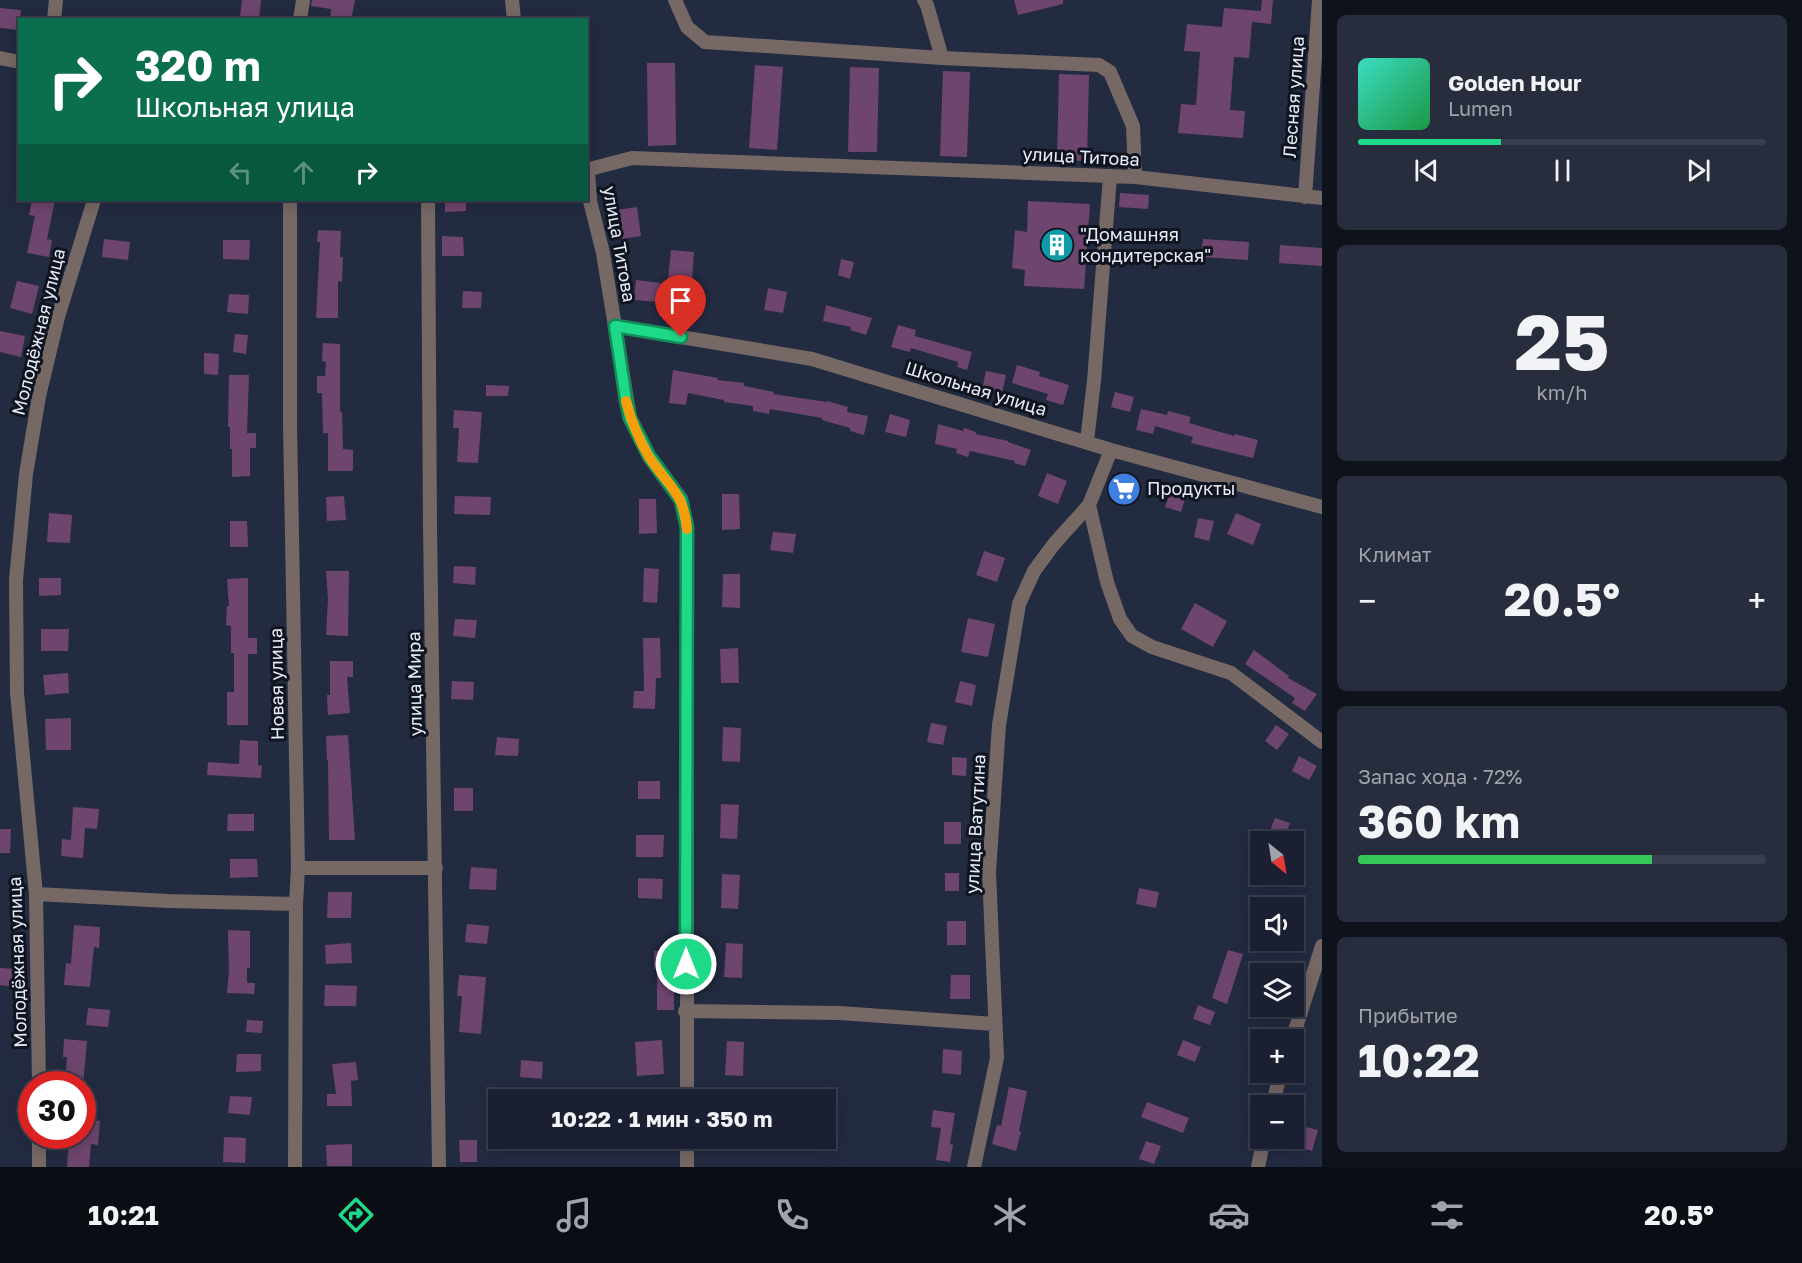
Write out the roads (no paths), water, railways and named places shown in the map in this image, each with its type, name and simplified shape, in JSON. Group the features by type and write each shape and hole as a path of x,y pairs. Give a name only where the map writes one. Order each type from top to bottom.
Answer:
{"street":[{"path":"54,18 56,0"},
{"path":"300,18 303,0"},
{"path":"512,0 514,18"},
{"path":"675,0 687,27 705,42 942,58 1099,65 1110,72 1133,126 1135,177"},
{"path":"924,0 942,58"},
{"name":"Лесная улица","path":"1305,197 1318,0"},
{"path":"0,58 18,62"},
{"name":"улица Титова","path":"588,170 632,158 1110,176 1322,198"},
{"path":"1087,441 1110,176"},
{"name":"улица Титова","path":"588,180 590,201 603,254 630,418 649,456 681,500 687,527 687,1089"},
{"name":"Молодёжная улица","path":"39,1071 36,894 18,693 16,580 26,474 39,396 58,317 94,201"},
{"name":"Новая улица","path":"290,201 290,437 298,868 295,1167"},
{"name":"улица Мира","path":"428,201 439,1167"},
{"name":"Школьная улица","path":"615,326 813,359 1111,450 1322,507"},
{"path":"1111,450 1089,505 1107,582 1120,619 1132,636 1152,647 1231,673 1322,742"},
{"name":"улица Ватутина","path":"974,1167 997,1058 989,872 999,726 1019,604 1034,572 1054,544 1089,505"},
{"path":"298,868 436,868"},
{"path":"36,894 168,901 296,903"},
{"path":"1296,1029 1322,946"},
{"path":"685,1011 840,1013 994,1024"},
{"path":"39,1149 39,1167"},
{"path":"687,1149 687,1167"},
{"path":"1258,1167 1262,1149"}],"place":[{"name":"\"Домашняя кондитерская\"","path":"1057,245"},
{"name":"Продукты","path":"1124,489"}]}
